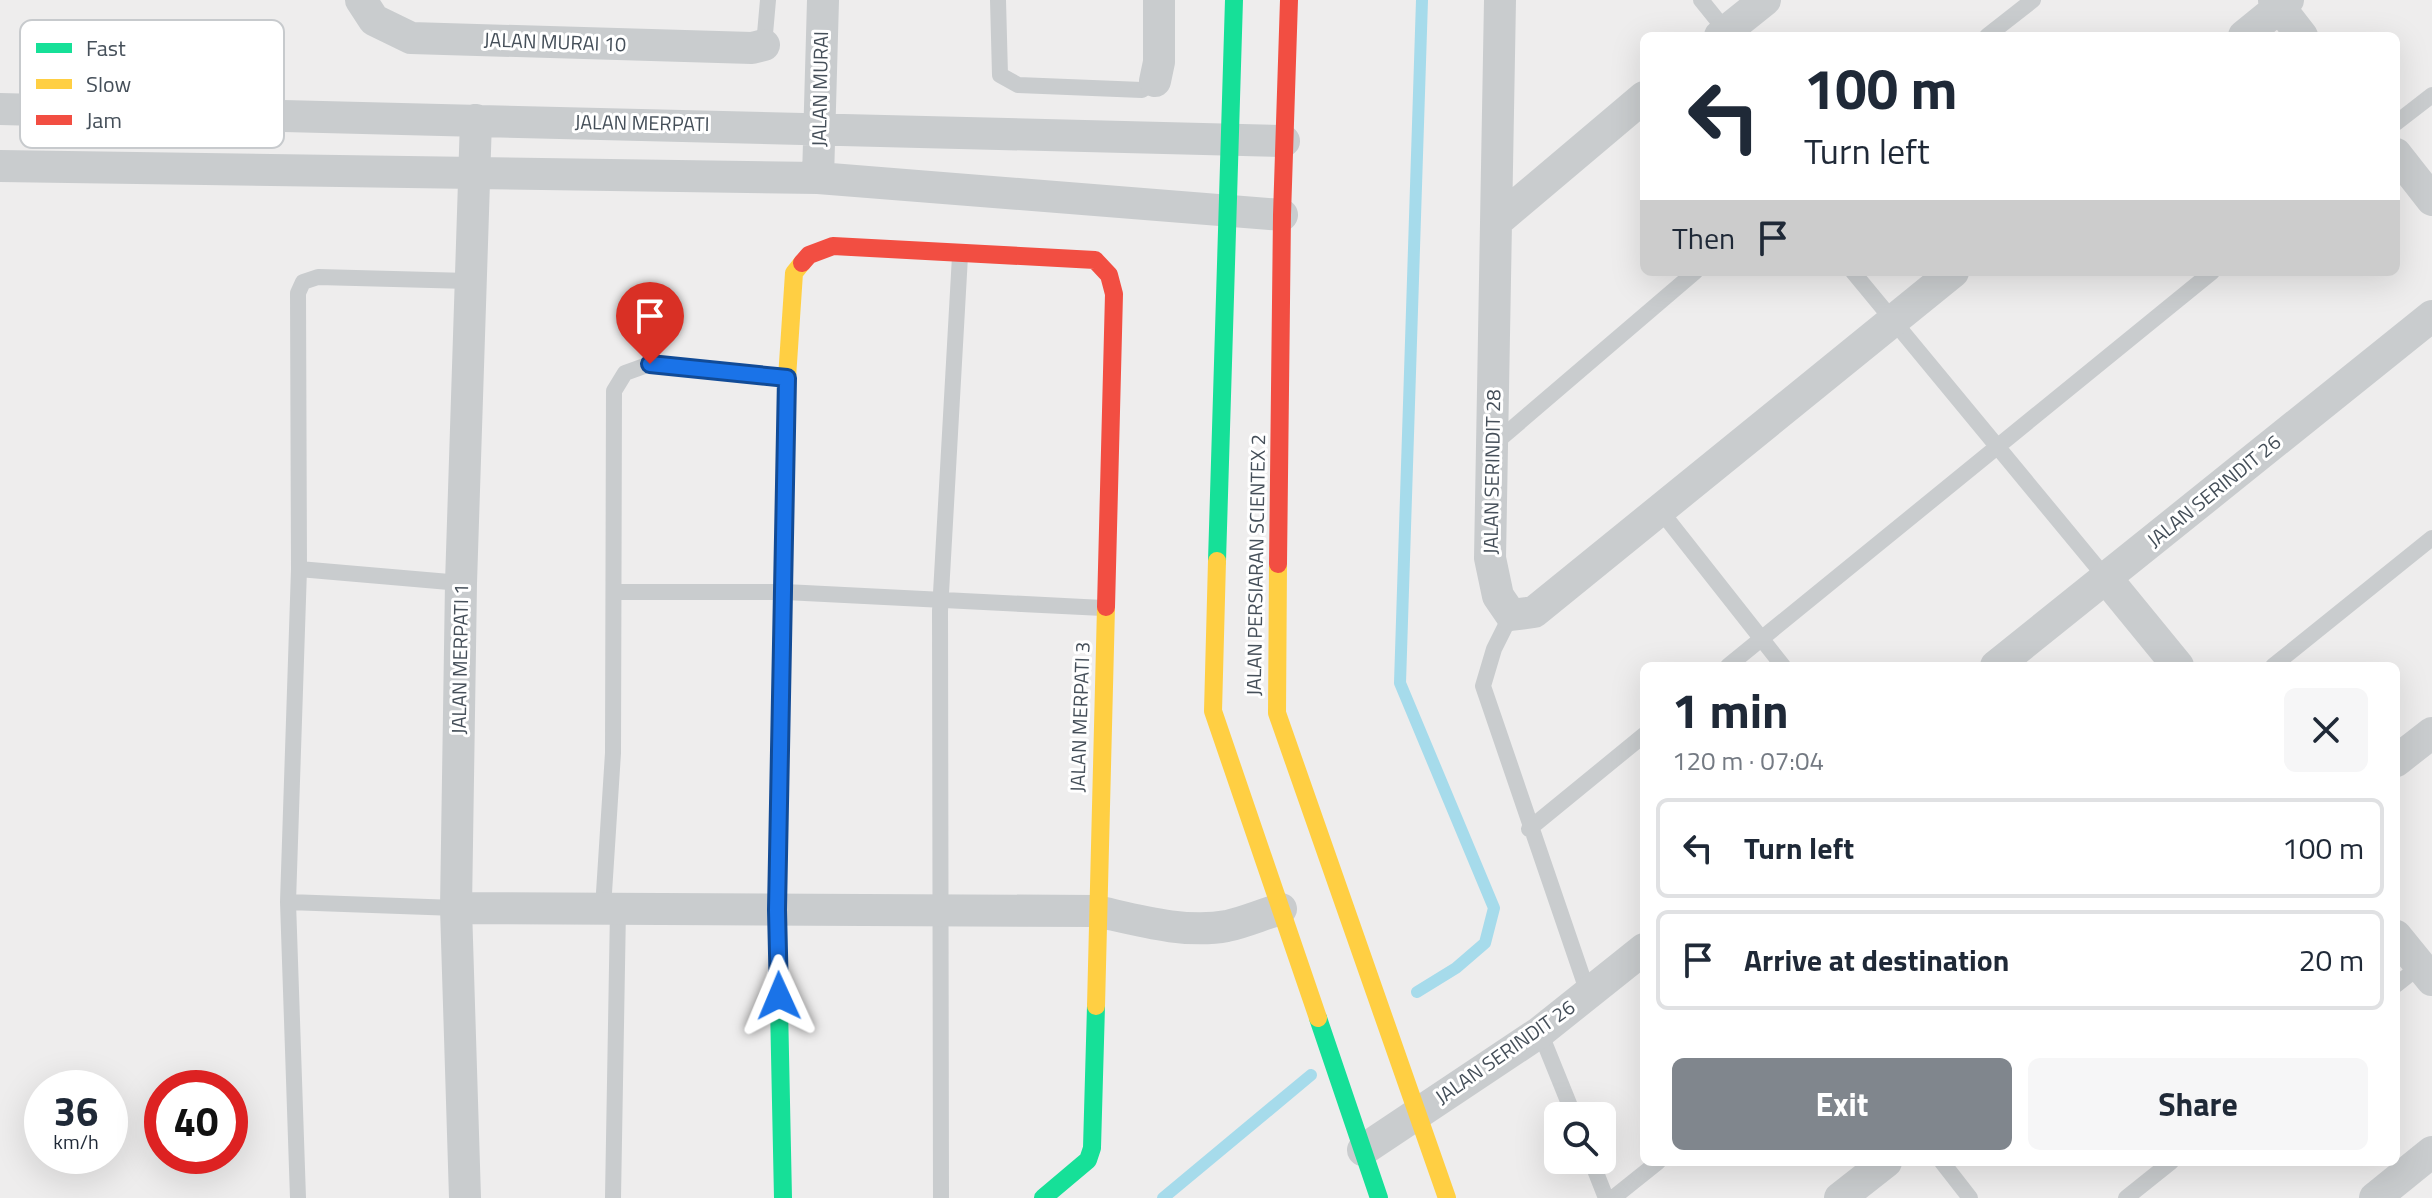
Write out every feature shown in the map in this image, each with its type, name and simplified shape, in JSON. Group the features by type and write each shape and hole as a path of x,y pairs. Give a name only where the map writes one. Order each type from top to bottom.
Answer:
{"street":[{"name":"JALAN MURAI 10","path":"361,0 374,20 411,38 752,48 764,45"},
{"name":"JALAN MURAI","path":"818,178 823,0"},
{"path":"1155,81 1159,62 1159,0"},
{"name":"JALAN PERSIARAN SCIENTEX 2","path":"1234,0 1213,711 1379,1198"},
{"name":"JALAN PERSIARAN SCIENTEX 2","path":"1289,0 1282,215 1277,713 1447,1198"},
{"path":"1724,32 1765,0"},
{"path":"2248,32 2280,2 2299,32"},
{"name":"JALAN SERINDIT 28","path":"1506,5 1496,222 1492,572 1498,596 1511,615"},
{"path":"1496,222 1640,100"},
{"name":"JALAN MERPATI","path":"0,109 20,109"},
{"name":"JALAN MERPATI","path":"284,116 1284,141"},
{"name":"JALAN MERPATI 1","path":"465,1198 456,908 461,583 476,120"},
{"path":"2400,159 2432,200"},
{"path":"0,166 818,178 1282,215"},
{"path":"783,1198 777,910 787,378 794,273 809,255 833,246 960,253"},
{"name":"JALAN MERPATI 3","path":"960,253 1095,260 1109,275 1114,294 1092,1148 1088,1160 1043,1198"},
{"path":"1511,615 1534,612 1948,276"},
{"name":"JALAN SERINDIT 26","path":"2001,662 2432,316"},
{"path":"2106,578 2175,662"},
{"path":"2400,758 2432,733"},
{"path":"456,908 1096,911 1152,923 1199,927 1226,926 1281,909"},
{"path":"2400,942 2420,972"},
{"name":"JALAN SERINDIT 26","path":"1363,1150 1540,1032 1640,952"},
{"path":"2375,1198 2432,1152"},
{"path":"1840,1198 1881,1166"}],"lane":[{"path":"764,45 768,0"},
{"path":"998,0 1000,75 1018,85 1142,90 1155,81"},
{"path":"1701,0 1722,32"},
{"path":"1992,32 2033,0"},
{"path":"2400,120 2432,95"},
{"path":"941,1198 938,910 940,600 960,253"},
{"path":"1493,446 1554,389 1690,276"},
{"path":"1856,276 2106,578"},
{"path":"1733,662 2207,276"},
{"path":"298,1198 288,902 299,569 298,293 303,282 318,277 469,281"},
{"path":"613,1198 610,908 616,592 614,391 625,373 650,364 787,378"},
{"path":"1660,510 1780,662"},
{"path":"2278,662 2432,538"},
{"path":"299,569 461,583"},
{"path":"616,592 785,592 1105,608"},
{"path":"1511,615 1494,649 1483,686 1529,829 1588,993"},
{"path":"1529,829 1640,738"},
{"path":"288,902 456,908"},
{"path":"1540,1032 1568,1102"},
{"path":"1613,1198 1653,1166"},
{"path":"1945,1166 1970,1198"},
{"path":"2126,1198 2166,1166"},
{"path":"1597,1174 1606,1198"}],"waterway":[{"path":"1417,992 1456,968 1485,943 1494,908 1400,683 1422,0"},
{"path":"1163,1198 1311,1075"}],"traffic: fast":[{"path":"1217,561 1234,0"},
{"path":"781,687 777,910 783,1198"},
{"path":"1043,1198 1088,1160 1092,1148 1096,1006"},
{"path":"1318,1018 1379,1198"}],"traffic: slow":[{"path":"781,687 787,378 794,273 802,263"},
{"path":"1217,561 1213,711 1318,1018"},
{"path":"1278,564 1277,713 1447,1198"},
{"path":"1096,1006 1106,607"}],"traffic: jam":[{"path":"1278,564 1282,215 1289,0"},
{"path":"802,263 809,255 833,246 1095,260 1109,275 1114,294 1106,607"}],"route":[{"path":"650,364 787,378 777,910 779,996"}]}
